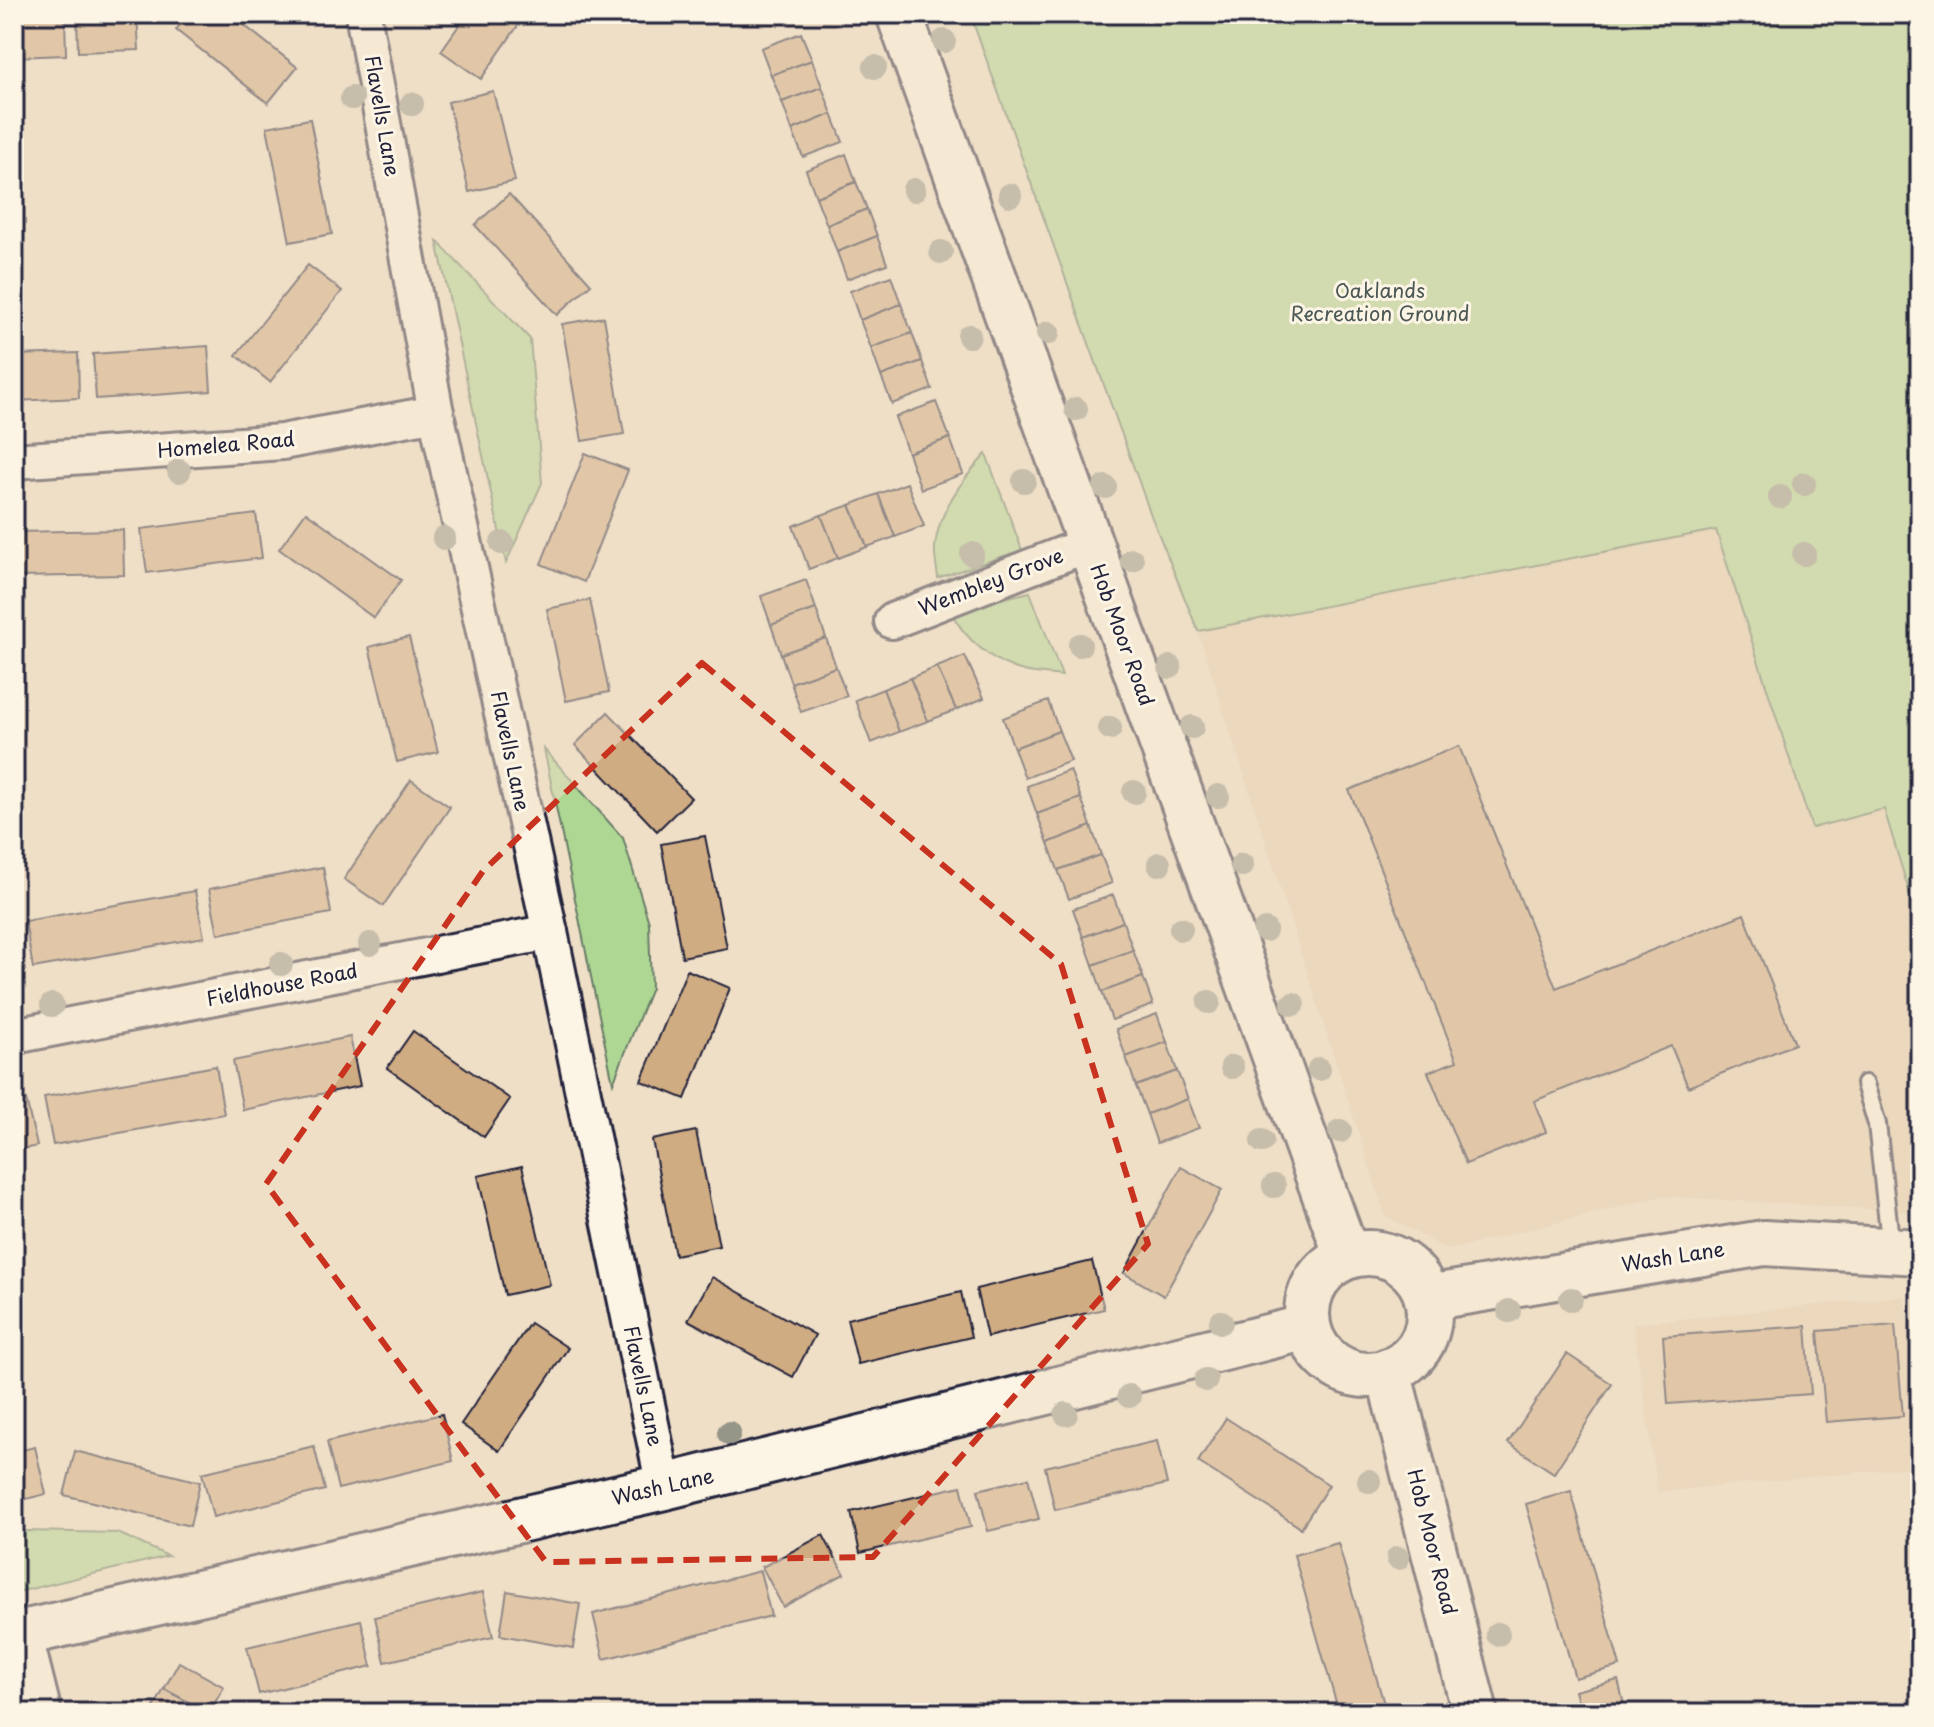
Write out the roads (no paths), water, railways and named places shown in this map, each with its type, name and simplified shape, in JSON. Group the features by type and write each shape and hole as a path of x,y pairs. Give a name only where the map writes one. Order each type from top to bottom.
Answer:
{"street":[{"name":"Flavells Lane","path":"363,14 436,413 550,932 664,1487"},
{"name":"Hob Moor Road","path":"899,14 1347,1256"},
{"name":"Homelea Road","path":"14,461 282,442 436,413"},
{"name":"Wembley Grove","path":"892,621 1089,544"},
{"name":"Fieldhouse Road","path":"14,1036 550,932"},
{"name":"Wash Lane","path":"1427,1298 1764,1243 1906,1251"},
{"path":"1375,1252 1394,1257 1407,1266 1421,1283 1427,1298 1430,1315 1420,1347 1407,1360 1388,1371 1360,1374 1340,1368 1320,1352 1308,1327 1306,1313 1317,1280 1347,1256 1375,1252"},
{"name":"Wash Lane","path":"19,1634 664,1487 1308,1327"},
{"name":"Hob Moor Road","path":"1388,1371 1475,1713"},
{"path":"19,1634 44,1713"}],"lane":[{"path":"1865,1084 1906,1251"}],"park label":[{"name":"Oaklands Recreation Ground","path":"1380,302"}]}
